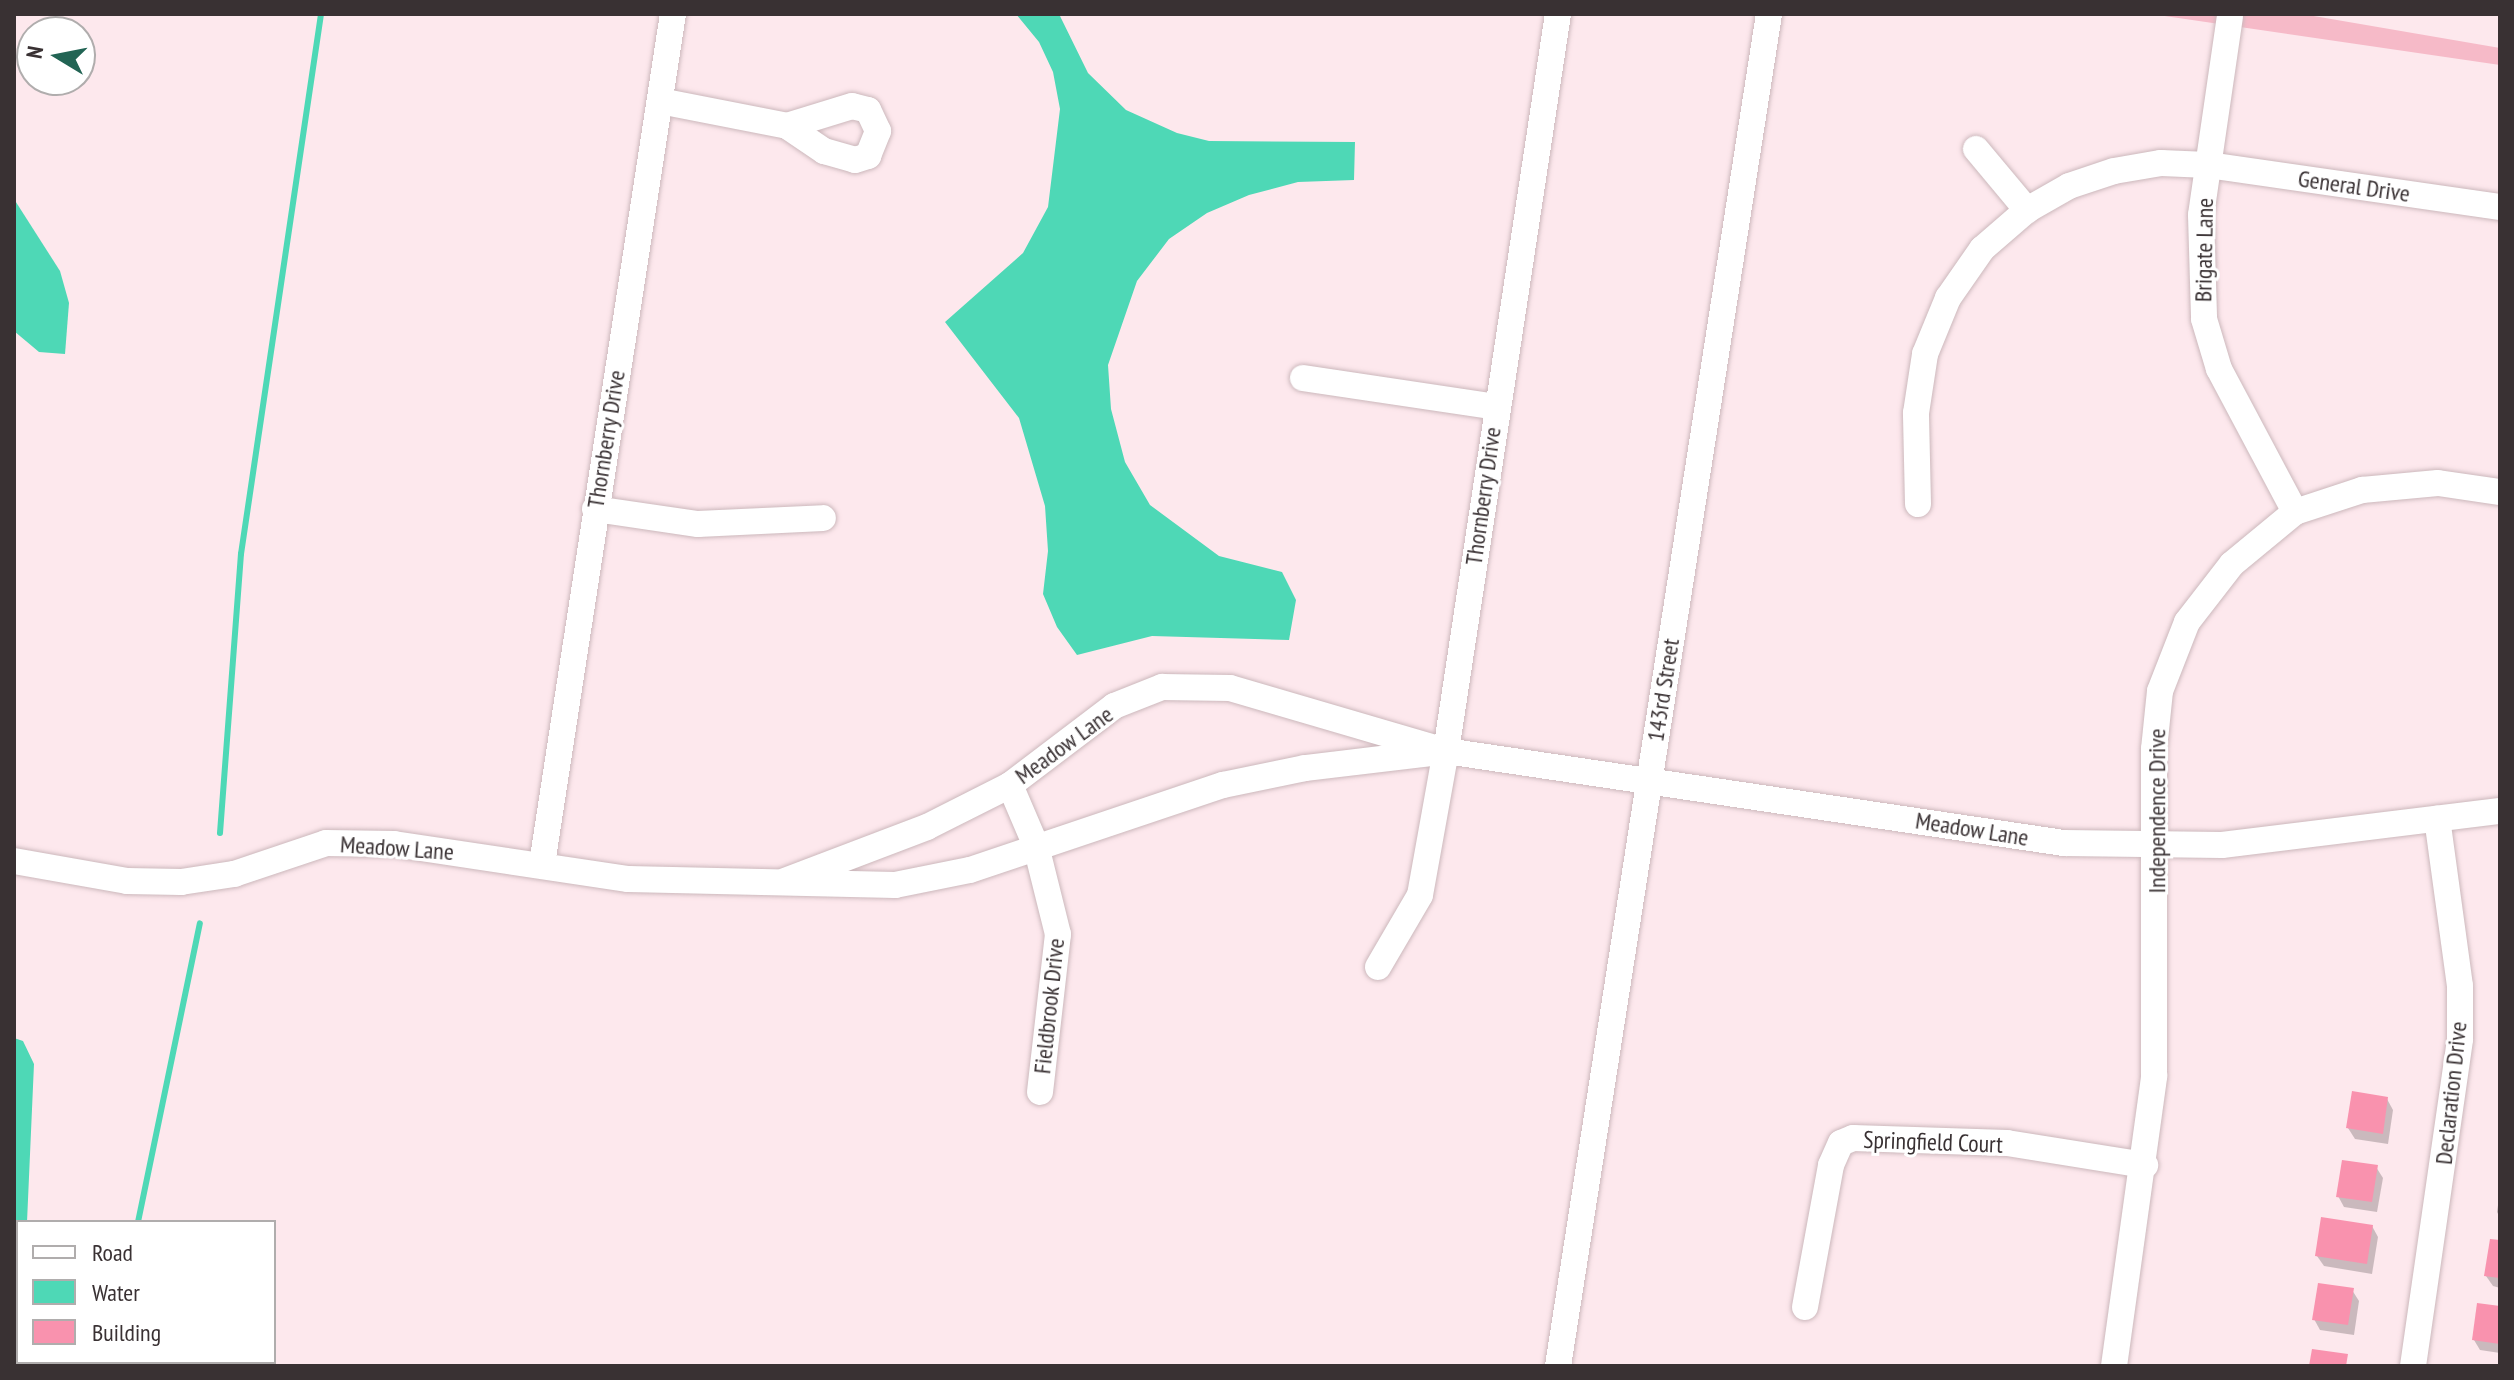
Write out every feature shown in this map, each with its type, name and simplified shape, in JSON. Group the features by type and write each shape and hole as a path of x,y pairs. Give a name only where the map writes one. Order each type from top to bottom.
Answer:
{"street":[{"name":"Thornberry Drive","path":"542,864 673,14"},
{"name":"Thornberry Drive","path":"1378,967 1420,895 1446,751 1558,14"},
{"name":"143rd Street","path":"1558,1366 1769,14"},
{"name":"Brigate Lane","path":"2230,16 2208,165 2199,263 2204,319 2219,369 2295,512"},
{"path":"660,101 787,126"},
{"path":"1976,149 2027,210"},
{"name":"General Drive","path":"1918,504 1916,413 1925,354 1948,298 1974,262 2027,210 2069,186 2114,171 2161,163 2208,165 2500,207"},
{"path":"1303,378 1496,407"},
{"name":"Independence Drive","path":"2114,1366 2145,1165 2157,985 2154,749 2160,691 2187,622 2232,564 2295,512 2362,490 2438,483 2500,492"},
{"path":"595,509 698,524 823,518"},
{"name":"Meadow Lane","path":"785,881 927,827 1010,785 1114,706 1162,687 1230,688 1446,751 2064,843 2156,847 2222,845 2500,811"},
{"name":"Meadow Lane","path":"14,861 127,881 181,882 234,874 326,843 394,844 657,881 715,885 785,881 895,885 970,870 1223,785 1305,768 1446,751"},
{"name":"Fieldbrook Drive","path":"1010,785 1036,846 1058,934 1040,1092"},
{"name":"Declaration Drive","path":"2413,1366 2460,1039 2460,986 2437,819"},
{"name":"Springfield Court","path":"1805,1307 1831,1165 1841,1143 1868,1138 2007,1143 2145,1165"}],"shaded area":[{"path":"2151,14 2302,14 2500,48 2500,65"}],"water":[{"path":"1016,14 1059,14 1088,73 1126,110 1177,133 1209,141 1355,142 1354,180 1298,182 1249,195 1207,213 1169,239 1137,281 1108,365 1111,409 1125,462 1150,505 1219,556 1282,572 1296,600 1289,640 1152,636 1077,655 1057,627 1043,594 1048,551 1045,506 1019,418 945,322 1023,253 1048,207 1060,109 1053,72 1039,42"},
{"path":"14,199 60,271 69,303 65,354 39,352 14,331"},
{"path":"14,1038 23,1041 34,1064 27,1220 16,1220 14,1276"}],"building":[{"path":"2352,1091 2388,1097 2383,1134 2346,1128"},
{"path":"2342,1160 2378,1165 2372,1202 2336,1197"},
{"path":"2321,1217 2373,1225 2367,1264 2315,1256"},
{"path":"2490,1239 2500,1240 2500,1278 2484,1276"},
{"path":"2318,1283 2354,1288 2348,1325 2312,1320"},
{"path":"2477,1303 2500,1306 2500,1344 2472,1340"},
{"path":"2312,1349 2348,1354 2346,1366 2309,1366"}],"waterway":[{"path":"220,833 241,554 321,14"},
{"path":"138,1220 200,923"}]}
